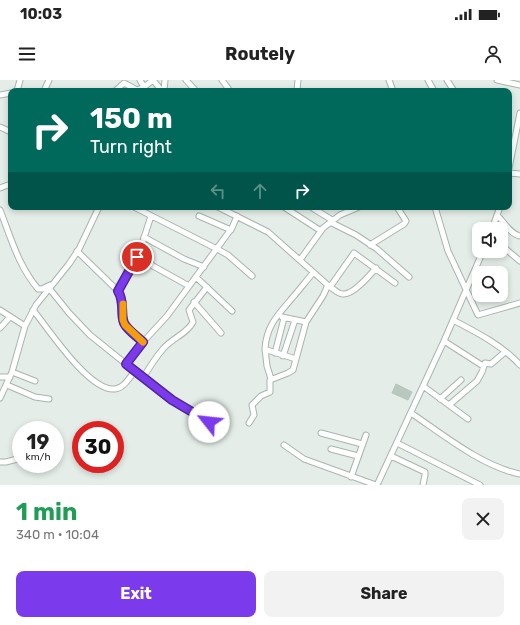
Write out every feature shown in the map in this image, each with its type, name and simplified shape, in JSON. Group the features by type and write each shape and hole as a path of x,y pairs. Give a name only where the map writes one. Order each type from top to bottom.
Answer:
{"street":[{"path":"140,80 144,87 153,80 160,88"},
{"path":"186,80 193,88"},
{"path":"497,80 520,85"},
{"path":"118,88 124,82 134,88"},
{"path":"512,153 520,113"},
{"path":"0,210 18,258 31,281 40,290 54,282"},
{"path":"0,398 7,385 25,326 33,310 77,251 98,210"},
{"path":"140,210 217,249 233,259 252,276"},
{"path":"224,210 268,232 313,273 339,294 348,293 360,284 376,268"},
{"path":"289,210 321,231"},
{"path":"315,210 370,245 409,277"},
{"path":"300,260 321,231 331,221 351,210"},
{"path":"370,245 404,224 406,221 399,210"},
{"path":"436,210 448,251 478,315 520,303"},
{"path":"494,222 499,210"},
{"path":"497,215 516,235 520,236"},
{"path":"118,291 137,257 152,216"},
{"path":"199,216 231,230"},
{"path":"126,364 143,342 167,316 204,267 231,230 237,216"},
{"path":"144,237 184,259 204,267"},
{"path":"77,251 118,291 123,302 123,320 125,325 143,342"},
{"path":"508,251 520,261"},
{"path":"271,379 292,371 306,322 329,286 354,253 395,283"},
{"path":"137,257 189,286"},
{"path":"284,445 304,459 377,485 411,413 480,258"},
{"path":"249,423 254,415 252,406 262,396 270,392 269,382 271,379 267,366 265,349 269,327 276,316 313,273"},
{"path":"196,277 232,311"},
{"path":"143,378 162,349 172,339 186,331 192,324 193,322 189,310 207,287"},
{"path":"49,288 69,313 90,334 172,400 209,422"},
{"path":"194,302 221,332"},
{"path":"0,310 25,326"},
{"path":"33,310 70,358 98,384 107,389 118,388 124,384 135,371"},
{"path":"276,316 306,322"},
{"path":"0,328 10,317"},
{"path":"274,353 284,318"},
{"path":"283,356 294,320"},
{"path":"453,320 478,333 505,352 520,365"},
{"path":"444,340 483,366"},
{"path":"265,349 296,359"},
{"path":"448,405 477,381 485,362 489,364 493,363 505,352"},
{"path":"0,377 11,374 35,381"},
{"path":"440,399 461,380"},
{"path":"7,385 35,397 49,399"},
{"path":"423,386 468,419"},
{"path":"411,413 492,464 520,474"},
{"path":"321,434 362,444"},
{"path":"351,477 366,435"},
{"path":"397,443 480,485"},
{"path":"331,449 358,456"},
{"path":"391,456 425,472 423,485"},
{"path":"0,462 12,460"}],"building":[{"path":"396,384 412,392 408,400 392,393"}],"slow traffic":[{"path":"123,304 123,320 125,325 143,342"}],"route":[{"path":"137,257 118,291 123,302 123,320 125,325 143,342 126,364 172,400 209,422"}]}
